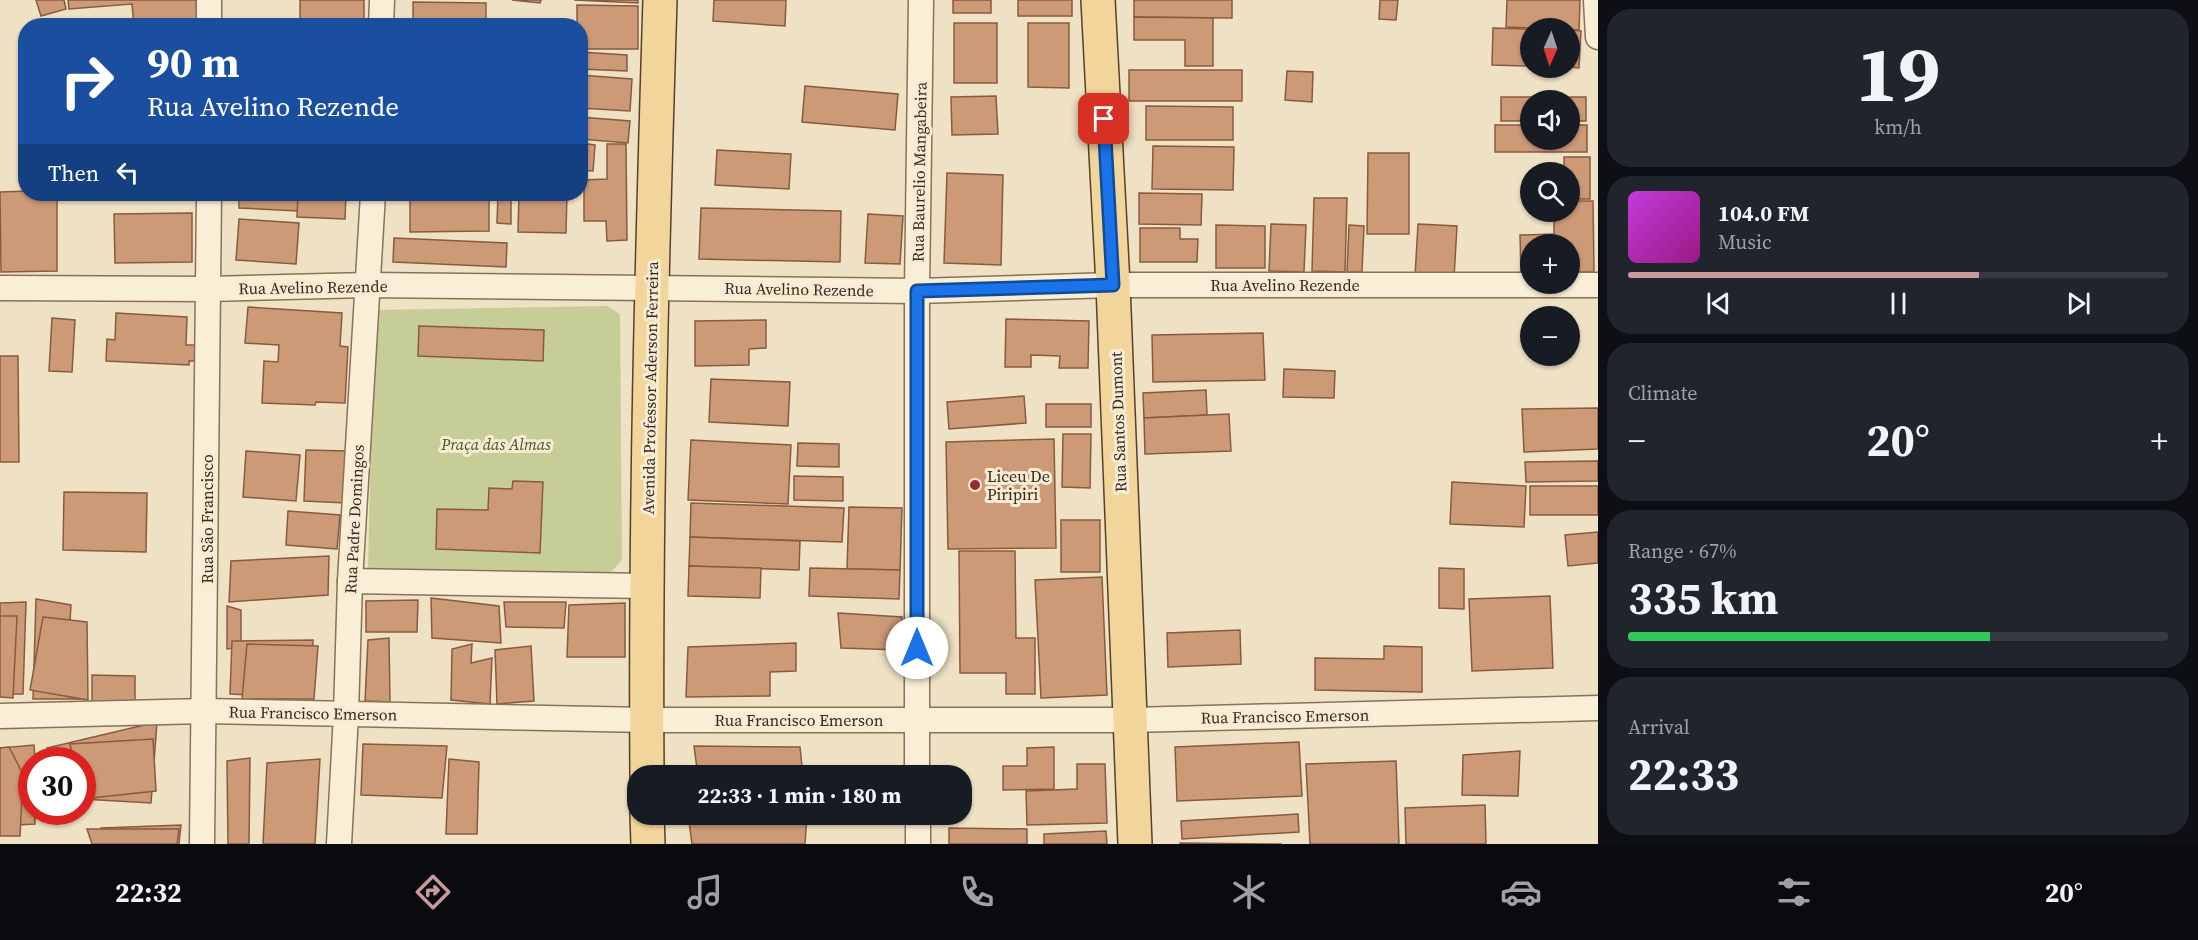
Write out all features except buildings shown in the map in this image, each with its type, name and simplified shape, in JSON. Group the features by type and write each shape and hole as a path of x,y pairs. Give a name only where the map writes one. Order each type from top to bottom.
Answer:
{"main road":[{"name":"Avenida Professor Aderson Ferreira","path":"647,765 651,287 660,0"},
{"name":"Rua Santos Dumont","path":"1098,0 1113,285 1135,844"},
{"path":"647,825 648,844"}],"street":[{"path":"208,0 208,18"},
{"path":"381,18 382,0"},
{"name":"Rua Baurelio Mangabeira","path":"917,765 917,291 921,0"},
{"path":"1596,0 1598,37"},
{"name":"Rua São Francisco","path":"202,844 209,201"},
{"name":"Rua Padre Domingos","path":"339,844 350,581 373,201"},
{"name":"Rua Avelino Rezende","path":"0,288 209,289 368,285 917,291 1113,285 1598,285"},
{"path":"350,581 647,586"},
{"name":"Rua Francisco Emerson","path":"0,716 205,711 647,720 1131,720 1598,708"},
{"path":"918,825 918,844"}],"green space":[{"name":"Praça das Almas","path":"607,306 620,314 622,560 611,572 368,568 374,310"}],"place":[{"name":"Liceu De Piripiri","path":"975,485"}],"route":[{"path":"917,648 917,291 1113,285 1104,119"}]}
